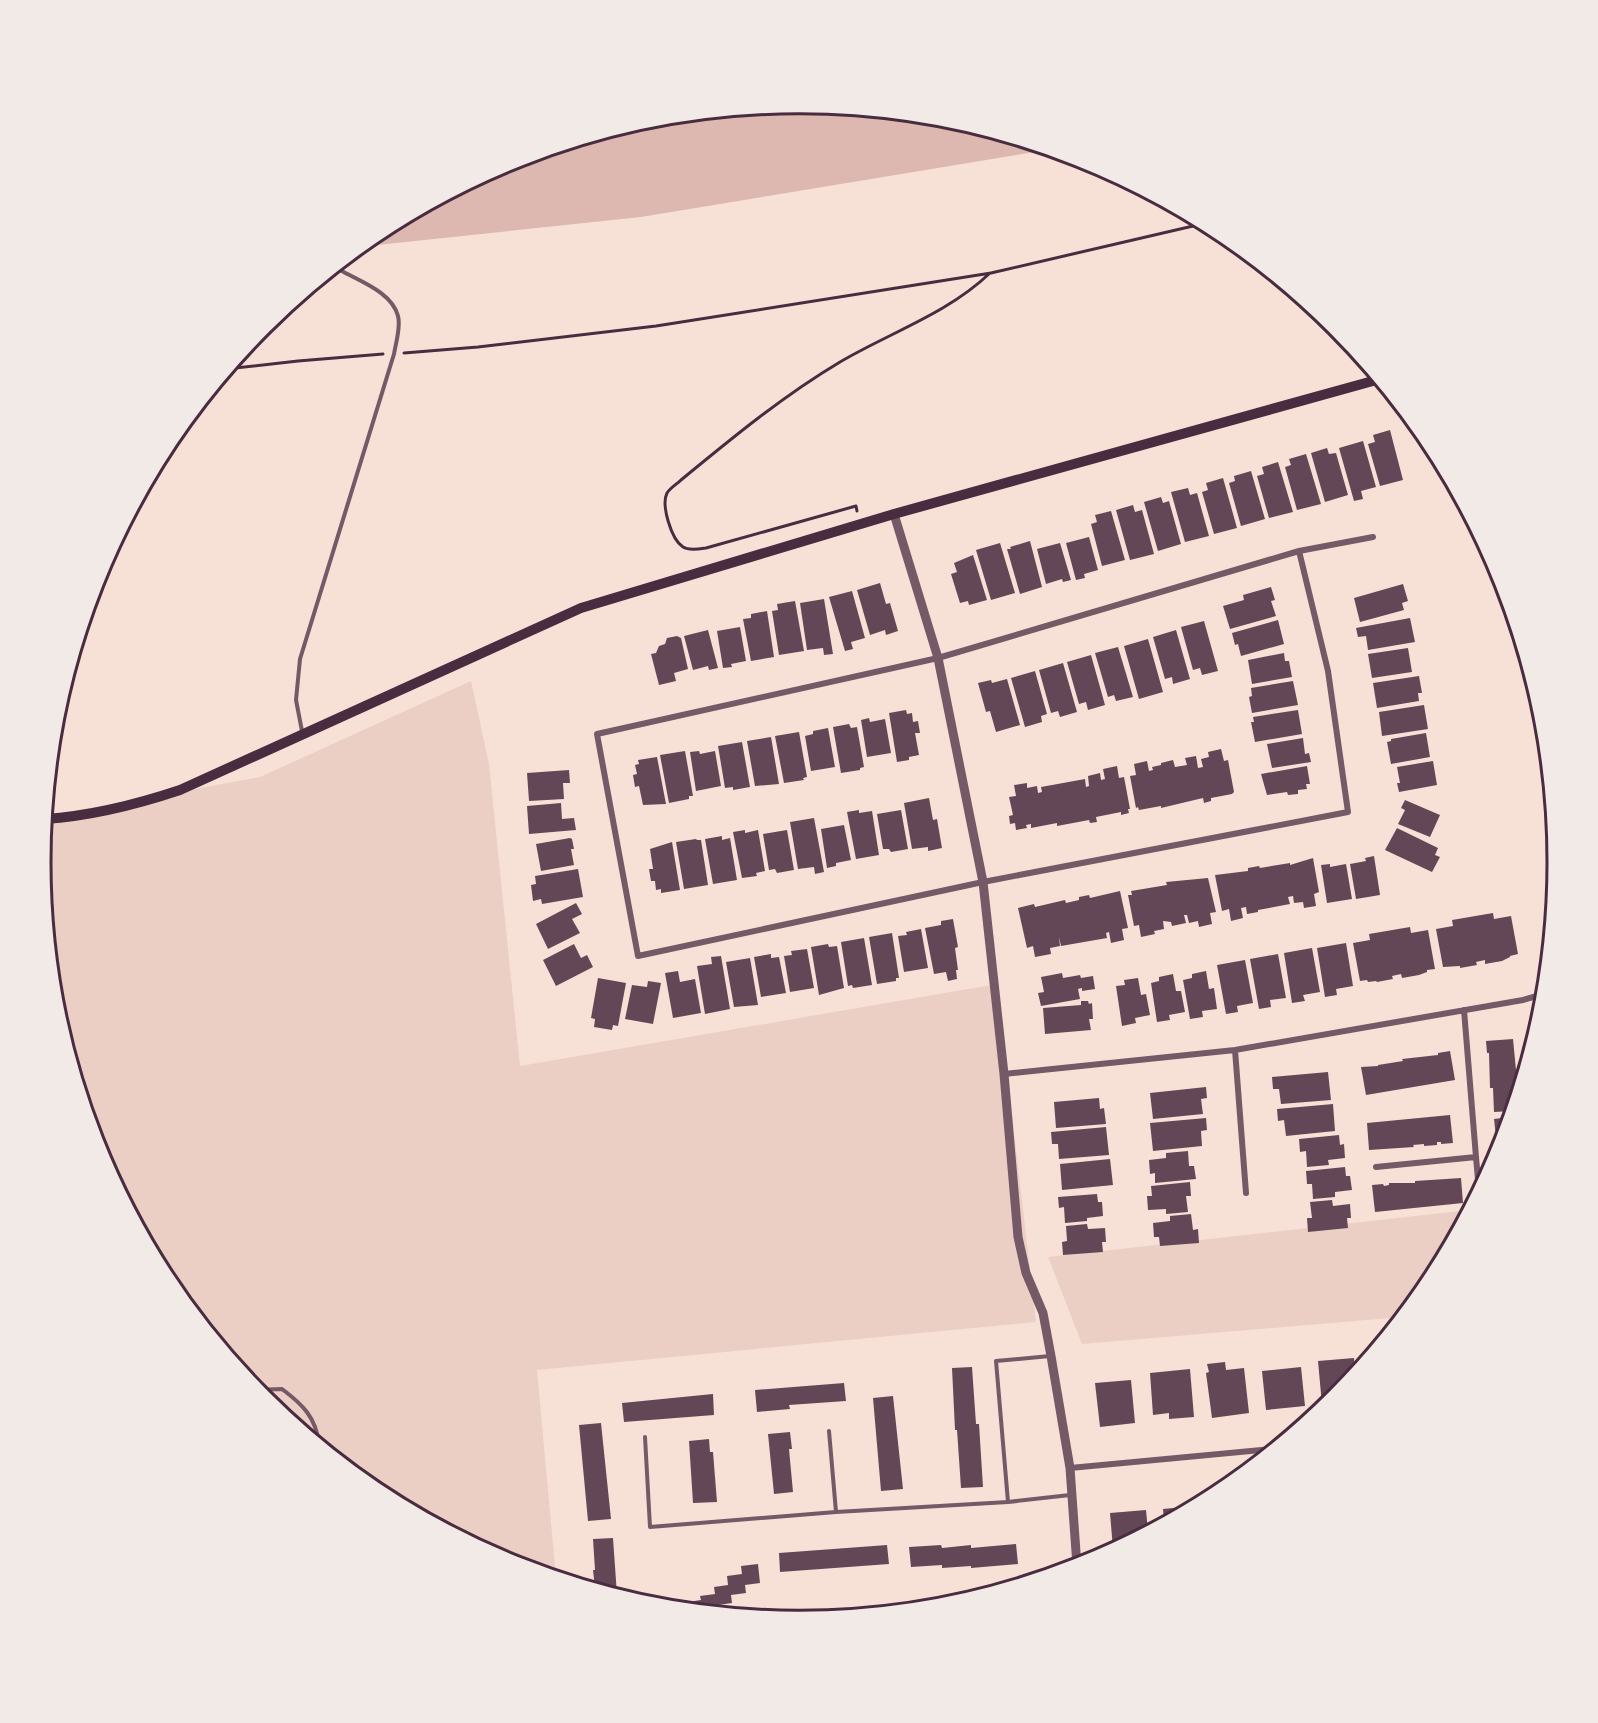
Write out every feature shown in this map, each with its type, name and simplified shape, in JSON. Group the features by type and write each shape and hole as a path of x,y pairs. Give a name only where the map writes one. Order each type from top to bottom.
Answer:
{"main road":[{"path":"53,818 76,817 130,806 180,790 581,608 894,514 1372,381"}],"street":[{"path":"894,514 938,658 983,882 1004,1074 1018,1237 1026,1274 1042,1313 1051,1356 1070,1468 1076,1556"},
{"path":"1299,551 1328,671 1348,812 983,882 638,956 597,734 938,658 1299,551 1372,537"},
{"path":"1004,1074 1235,1050 1535,997"},
{"path":"1464,1010 1478,1175"},
{"path":"1235,1050 1246,1193"},
{"path":"1376,1167 1476,1157"},
{"path":"1070,1468 1260,1450"}],"lane":[{"path":"302,735 296,700 300,659 398,335 398,315 387,296 341,271"},
{"path":"1008,1502 996,1361 1051,1356"},
{"path":"270,1389 282,1389 304,1406 317,1433"},
{"path":"829,1431 836,1512"},
{"path":"645,1437 650,1527 836,1512 1008,1502 1071,1495"}],"path":[{"path":"237,368 478,347 656,326 991,273 1193,226"},
{"path":"861,524 856,506 706,548 693,549 683,547 676,538 664,507 667,494 681,480 790,395 841,362 951,304 971,291 991,273"}],"shaded area":[{"path":"750,115 848,115 945,128 1035,152 641,217 376,245 425,214 513,170 605,139 701,120"},
{"path":"471,681 489,764 520,1066 997,984 1036,1322 537,1370 555,1569 513,1553 468,1532 383,1483 306,1424 270,1390 237,1355 177,1277 128,1192 108,1148 76,1055 65,1007 57,959 53,910 51,862 53,815 260,777"},
{"path":"1460,1211 1421,1277 1391,1318 1082,1344 1048,1257"}],"building":[{"path":"1390,430 1403,480 1380,486 1368,444 1375,442 1373,435"},
{"path":"1363,441 1376,487 1361,491 1363,499 1354,501 1339,448"},
{"path":"1327,448 1329,454 1336,453 1348,495 1325,502 1311,453"},
{"path":"1306,454 1321,504 1297,510 1285,467 1291,465 1289,459"},
{"path":"1278,462 1293,512 1269,518 1257,476 1264,474 1262,467"},
{"path":"1251,471 1265,519 1241,526 1229,483 1235,481 1234,476"},
{"path":"1223,478 1237,528 1214,534 1202,492 1208,490 1206,483"},
{"path":"1188,488 1190,495 1197,493 1209,536 1185,542 1171,492"},
{"path":"1161,497 1163,503 1169,501 1181,544 1158,551 1144,502"},
{"path":"1133,505 1135,512 1142,510 1154,554 1130,560 1116,510"},
{"path":"1111,511 1125,560 1102,566 1091,524 1097,522 1095,515"},
{"path":"1089,537 1098,570 1084,574 1085,578 1076,580 1066,543"},
{"path":"1030,541 1042,587 1020,594 1007,549"},
{"path":"1000,543 1015,593 991,600 976,550"},
{"path":"1060,543 1071,580 1063,582 1062,579 1046,584 1037,549"},
{"path":"973,555 987,600 969,605 968,601 960,603 951,574 957,572 954,563"},
{"path":"880,583 886,604 890,603 898,631 886,635 885,630 870,635 857,590"},
{"path":"1403,584 1408,601 1402,603 1404,610 1360,622 1354,598"},
{"path":"1271,587 1275,600 1271,601 1276,616 1230,629 1223,606 1244,600 1243,595"},
{"path":"852,591 865,638 851,642 853,649 845,651 829,597"},
{"path":"824,599 833,654 824,655 823,648 807,650 800,603"},
{"path":"795,601 804,651 779,655 772,611 778,610 777,604"},
{"path":"767,611 774,657 751,661 743,619 751,618 751,614"},
{"path":"1410,618 1415,642 1368,650 1366,636 1358,637 1356,628"},
{"path":"1278,620 1284,644 1241,656 1232,633"},
{"path":"1204,621 1218,671 1202,675 1200,668 1193,670 1181,627"},
{"path":"740,627 746,661 723,668 717,631"},
{"path":"708,630 718,668 709,670 708,666 693,670 684,636"},
{"path":"1176,630 1190,679 1173,684 1172,677 1165,679 1153,637"},
{"path":"677,636 681,638 688,669 674,673 676,681 659,685 651,654 656,653 659,646 665,644 667,638"},
{"path":"1148,639 1163,692 1139,699 1124,646"},
{"path":"1118,647 1133,697 1116,701 1114,695 1108,697 1095,653"},
{"path":"1408,648 1412,672 1372,678 1368,654"},
{"path":"1284,653 1285,661 1289,661 1292,677 1252,684 1248,660"},
{"path":"1091,655 1105,705 1088,710 1086,702 1079,704 1067,662"},
{"path":"1063,663 1077,712 1060,717 1058,711 1051,713 1039,670"},
{"path":"1035,671 1047,714 1041,716 1042,722 1025,727 1011,678"},
{"path":"1419,676 1422,693 1418,693 1419,701 1377,708 1373,683"},
{"path":"1007,679 1020,725 996,732 990,711 986,712 978,683 991,680 992,683"},
{"path":"1293,681 1298,705 1252,713 1249,697 1252,696 1251,688"},
{"path":"1424,705 1428,729 1382,736 1379,712"},
{"path":"906,710 907,714 912,713 913,722 918,721 920,733 915,733 919,755 897,762 889,713"},
{"path":"1298,710 1302,734 1255,742 1251,722 1254,722 1253,717"},
{"path":"869,718 870,722 885,719 891,753 867,757 861,720"},
{"path":"849,724 851,728 857,727 864,767 860,770 841,773 833,727"},
{"path":"828,728 835,767 811,771 805,736 813,734 813,731"},
{"path":"799,732 807,777 803,778 804,780 784,783 775,736"},
{"path":"1426,733 1430,757 1391,764 1387,742 1391,739"},
{"path":"771,737 779,784 755,786 747,741"},
{"path":"1303,738 1305,754 1309,753 1311,762 1272,768 1267,744"},
{"path":"742,742 750,787 733,790 733,787 725,788 718,746"},
{"path":"1221,749 1224,761 1228,760 1234,792 1232,794 1211,798 1211,801 1204,803 1203,798 1161,808 1161,806 1139,810 1138,807 1136,808 1130,776 1136,775 1134,764 1147,761 1149,771 1153,770 1152,767 1173,760 1175,767 1187,765 1185,758 1196,756 1198,768 1203,767 1201,759 1209,757 1208,752"},
{"path":"685,751 693,796 669,803 660,755"},
{"path":"699,751 700,754 715,751 721,786 696,791 690,752"},
{"path":"657,757 666,804 643,805 639,786 635,787 633,775 637,774 635,765 639,764 638,760"},
{"path":"1433,761 1437,785 1399,792 1397,767"},
{"path":"1117,766 1119,778 1124,777 1129,813 1121,815 1121,812 1096,817 1097,822 1090,823 1089,820 1031,828 1031,824 1026,825 1027,828 1016,830 1015,823 1010,824 1009,816 1013,815 1009,797 1016,796 1014,785 1027,783 1027,788 1037,786 1038,793 1042,792 1041,787 1085,779 1086,787 1089,786 1088,776 1100,773 1101,780 1105,779 1103,769"},
{"path":"1307,766 1310,784 1306,784 1307,789 1298,790 1298,794 1288,795 1287,792 1267,795 1261,774"},
{"path":"569,770 570,783 563,783 564,799 529,801 527,773"},
{"path":"929,798 933,820 937,819 942,848 928,851 928,847 912,849 904,803"},
{"path":"1405,800 1440,815 1430,837 1398,824 1405,810 1401,808"},
{"path":"561,803 562,819 574,818 576,830 529,834 527,806"},
{"path":"859,810 859,813 872,811 879,855 856,859 847,812"},
{"path":"901,810 908,849 891,852 889,849 883,849 877,814"},
{"path":"814,818 824,872 815,874 814,867 798,869 790,822"},
{"path":"844,825 851,860 836,863 836,866 827,868 821,829"},
{"path":"1397,828 1438,848 1435,855 1440,857 1432,872 1385,850"},
{"path":"745,830 745,833 758,830 765,871 756,873 757,876 742,878 733,832"},
{"path":"787,830 794,870 777,873 775,869 769,870 763,834"},
{"path":"722,836 722,840 730,838 737,880 713,884 705,839"},
{"path":"570,838 574,849 571,849 574,865 541,871 536,844"},
{"path":"701,840 708,885 684,889 676,842"},
{"path":"672,842 680,890 661,893 661,889 656,890 655,881 651,881 649,869 653,869 650,849"},
{"path":"1374,856 1380,895 1356,899 1350,864 1366,861 1365,858"},
{"path":"1313,858 1319,892 1314,894 1316,906 1304,908 1303,902 1294,903 1293,896 1288,897 1290,904 1258,910 1258,912 1247,914 1246,907 1241,908 1243,918 1231,921 1229,909 1222,911 1215,875 1248,871 1248,868 1259,866 1260,868 1290,863 1290,865"},
{"path":"1330,864 1330,867 1346,864 1352,899 1327,903 1321,865"},
{"path":"578,869 583,897 542,904 541,899 533,901 531,885 536,884 535,876"},
{"path":"1208,878 1216,912 1210,913 1212,924 1199,927 1198,921 1189,923 1187,915 1184,915 1186,923 1172,926 1171,922 1163,921 1164,929 1141,937 1139,925 1134,926 1128,895 1132,895 1131,891 1167,885 1166,882"},
{"path":"1120,891 1128,928 1122,929 1124,940 1111,943 1109,932 1106,933 1107,938 1061,946 1059,937 1060,946 1050,948 1051,954 1035,957 1033,946 1027,948 1018,908 1034,904 1035,907 1065,900 1066,903 1079,900 1079,897 1089,895 1090,898"},
{"path":"576,903 582,914 572,919 580,933 548,949 536,924"},
{"path":"1493,913 1494,919 1511,916 1518,954 1502,961 1485,964 1485,960 1476,962 1477,965 1460,968 1460,966 1443,967 1436,929 1453,926 1452,920"},
{"path":"953,919 958,947 955,948 958,970 956,970 957,979 948,981 946,972 934,974 925,928 941,925 941,921"},
{"path":"1410,927 1411,933 1428,930 1435,969 1402,978 1401,974 1392,976 1393,979 1377,982 1360,981 1353,943 1370,940 1369,934"},
{"path":"921,929 928,968 904,972 898,936"},
{"path":"892,933 899,978 896,978 896,981 877,984 869,937"},
{"path":"864,938 872,985 853,988 852,985 848,986 841,942"},
{"path":"1346,943 1353,986 1336,989 1337,995 1325,997 1317,948"},
{"path":"574,944 581,958 587,955 593,967 556,986 543,960"},
{"path":"828,944 829,947 837,946 844,988 819,995 811,947"},
{"path":"1312,948 1320,992 1303,995 1305,1001 1292,1003 1284,953"},
{"path":"807,949 814,988 790,992 784,956 792,955 791,951"},
{"path":"771,954 771,958 779,957 786,993 761,997 754,957"},
{"path":"1278,954 1286,998 1270,1000 1271,1007 1259,1009 1250,959"},
{"path":"721,956 730,1009 705,1014 697,966 712,964 711,957"},
{"path":"750,958 758,1005 734,1007 726,962"},
{"path":"1245,960 1253,1003 1237,1006 1238,1012 1226,1014 1217,965"},
{"path":"678,971 680,982 695,979 701,1013 673,1018 665,973"},
{"path":"1206,971 1209,989 1214,988 1217,1009 1202,1011 1203,1017 1190,1019 1183,980 1192,978 1192,974"},
{"path":"1062,973 1063,978 1080,975 1081,978 1093,976 1095,989 1082,991 1082,988 1078,989 1080,999 1041,1006 1038,993 1044,992 1041,977"},
{"path":"1173,974 1176,991 1181,991 1185,1012 1169,1015 1170,1020 1157,1022 1151,983 1159,981 1159,977"},
{"path":"598,978 626,983 618,1026 613,1025 612,1030 594,1027 595,1019 591,1018"},
{"path":"1138,978 1141,995 1146,994 1150,1015 1135,1018 1136,1023 1122,1026 1116,986 1125,985 1124,980"},
{"path":"648,981 661,983 653,1024 625,1019 632,985 647,987"},
{"path":"1081,1001 1092,1003 1093,1019 1089,1019 1091,1030 1045,1034 1043,1008 1081,1005"},
{"path":"1513,1039 1516,1073 1503,1111 1494,1112 1486,1041"},
{"path":"1450,1051 1455,1080 1366,1095 1361,1067 1378,1066 1403,1061 1402,1059 1438,1055 1438,1053"},
{"path":"1328,1072 1331,1100 1281,1104 1279,1089 1273,1089 1272,1077"},
{"path":"1206,1087 1207,1098 1201,1099 1203,1114 1153,1119 1150,1093"},
{"path":"1099,1098 1100,1109 1104,1108 1106,1124 1056,1128 1054,1102"},
{"path":"1333,1104 1335,1131 1286,1136 1284,1120 1278,1121 1277,1109"},
{"path":"1450,1115 1453,1143 1437,1142 1437,1145 1424,1146 1424,1144 1413,1145 1414,1147 1369,1150 1367,1123"},
{"path":"1206,1118 1207,1130 1201,1131 1202,1146 1153,1151 1150,1123"},
{"path":"1501,1118 1496,1133 1494,1119"},
{"path":"1106,1127 1109,1155 1059,1159 1058,1144 1052,1144 1051,1132"},
{"path":"1339,1135 1340,1145 1344,1144 1345,1158 1328,1160 1329,1165 1307,1167 1306,1151 1300,1152 1299,1139"},
{"path":"1188,1151 1189,1166 1194,1166 1196,1179 1155,1183 1155,1173 1150,1174 1149,1160 1166,1158 1166,1153"},
{"path":"1110,1159 1113,1185 1062,1190 1060,1164"},
{"path":"1345,1167 1346,1176 1350,1176 1352,1190 1335,1192 1335,1197 1313,1199 1312,1184 1307,1184 1306,1171"},
{"path":"1461,1178 1463,1203 1375,1212 1372,1185 1383,1184 1384,1186 1389,1183 1415,1183 1415,1181"},
{"path":"1190,1182 1191,1196 1186,1196 1188,1212 1166,1214 1166,1209 1148,1210 1147,1196 1152,1196 1151,1186"},
{"path":"1097,1194 1098,1202 1102,1202 1103,1216 1087,1218 1087,1221 1065,1223 1064,1207 1059,1208 1058,1197"},
{"path":"1332,1200 1333,1206 1350,1204 1351,1218 1347,1218 1348,1228 1308,1232 1307,1218 1312,1218 1310,1202"},
{"path":"1191,1214 1193,1230 1198,1229 1199,1243 1160,1246 1159,1237 1154,1237 1153,1223 1170,1221 1170,1216"},
{"path":"1087,1224 1088,1229 1105,1228 1106,1242 1102,1242 1103,1252 1063,1255 1062,1242 1067,1241 1066,1226"},
{"path":"1354,1358 1354,1362 1321,1396 1318,1361"},
{"path":"1225,1362 1226,1370 1244,1368 1249,1413 1212,1418 1206,1373 1209,1372 1207,1364"},
{"path":"972,1367 983,1487 961,1488 952,1368"},
{"path":"1301,1367 1305,1406 1266,1410 1262,1371"},
{"path":"1190,1369 1194,1417 1169,1419 1169,1413 1153,1415 1150,1373"},
{"path":"1131,1380 1135,1423 1100,1427 1095,1383"},
{"path":"844,1383 846,1401 789,1405 790,1409 757,1412 755,1390"},
{"path":"713,1394 714,1415 624,1422 622,1403"},
{"path":"893,1396 903,1489 881,1491 873,1398"},
{"path":"601,1423 611,1519 588,1521 579,1425"},
{"path":"790,1432 792,1449 789,1449 793,1492 774,1494 768,1434"},
{"path":"709,1439 710,1452 713,1452 717,1502 693,1503 689,1441"},
{"path":"1175,1508 1163,1514 1163,1509"},
{"path":"1146,1510 1147,1523 1112,1540 1110,1513"},
{"path":"613,1538 616,1587 594,1581 593,1539"},
{"path":"1016,1544 1018,1564 971,1568 971,1566 942,1568 942,1565 911,1567 909,1547 941,1545 942,1548 971,1545 971,1548"},
{"path":"887,1545 889,1564 780,1572 779,1553"},
{"path":"758,1564 760,1583 745,1585 746,1593 731,1595 732,1603 719,1605 691,1601 701,1600 700,1596 715,1594 714,1587 728,1585 727,1576 742,1574 741,1566"}]}
